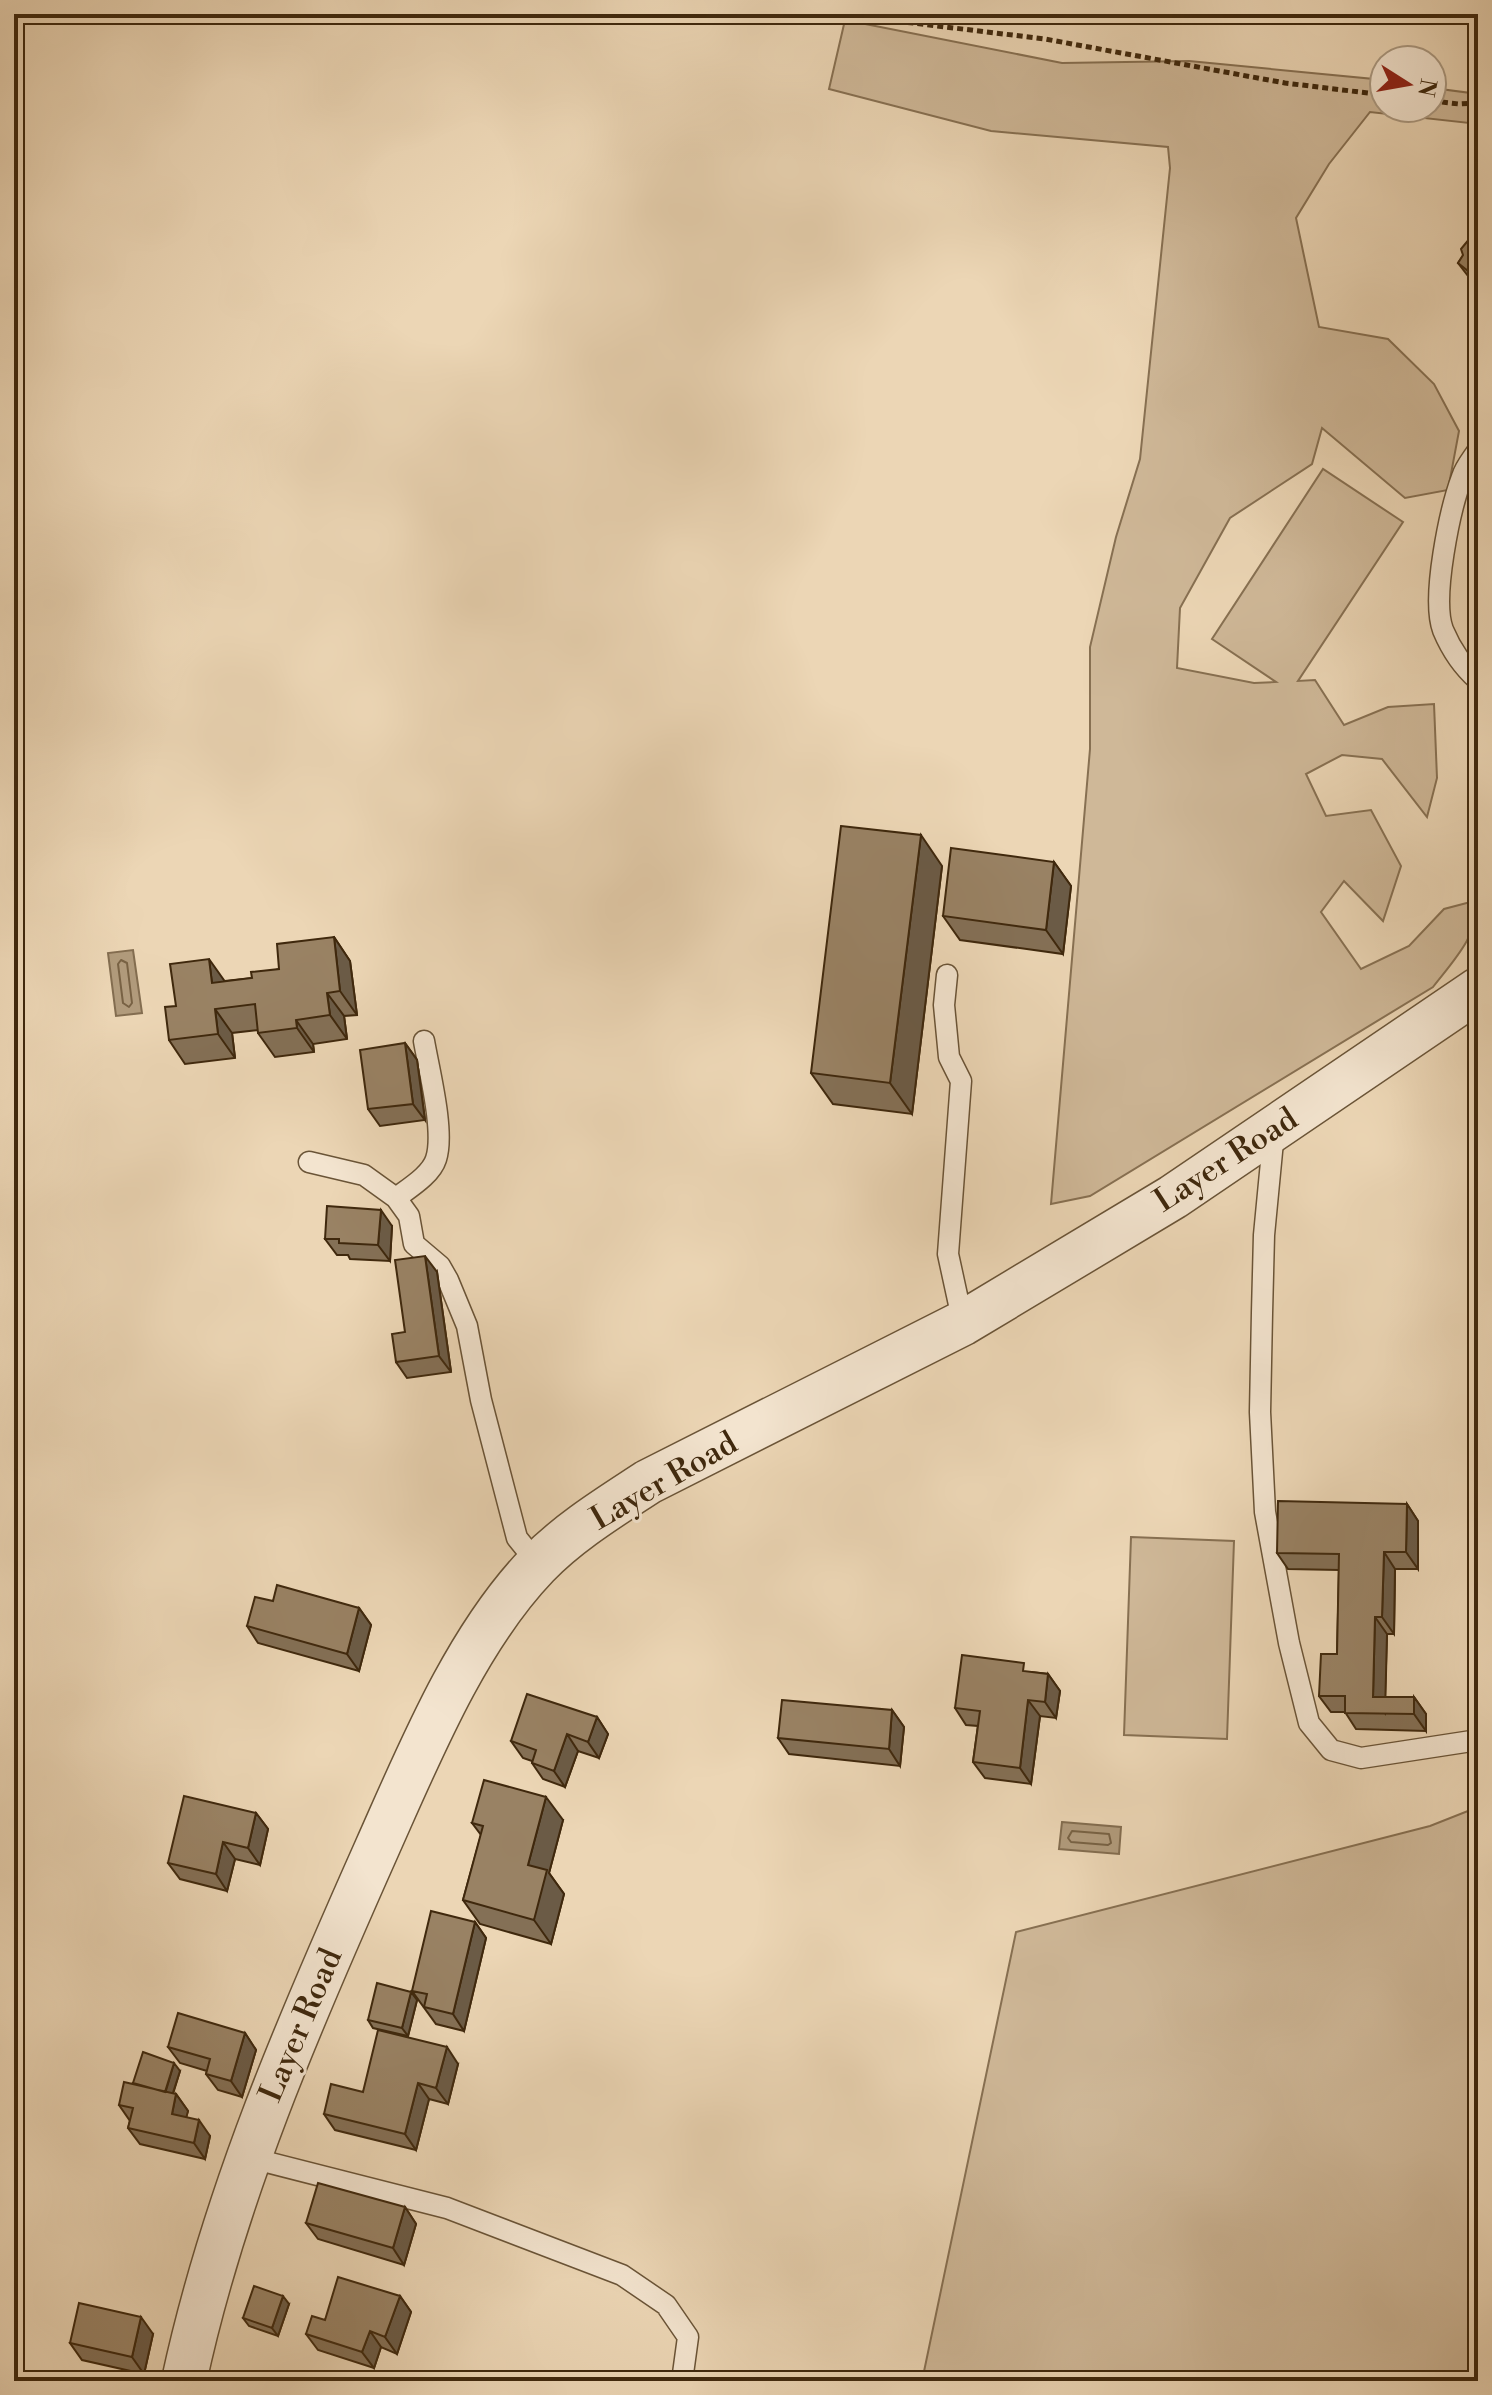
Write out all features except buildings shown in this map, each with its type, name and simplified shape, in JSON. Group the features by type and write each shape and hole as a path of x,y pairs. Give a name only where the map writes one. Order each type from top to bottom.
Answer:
{"street":[{"name":"Layer Road","path":"184,2381 196,2329 247,2157 301,2018 428,1736 471,1655 509,1599 538,1564 601,1512 648,1482 963,1323 1173,1197 1478,990"}],"lane":[{"path":"1478,450 1463,474 1446,536 1440,578 1442,627 1462,667 1478,680"},
{"path":"947,975 944,1005 949,1057 961,1081 948,1254 963,1323"},
{"path":"396,1198 423,1177 436,1160 438,1124 424,1041"},
{"path":"1274,1131 1264,1235 1262,1313 1260,1412 1265,1512 1289,1643 1309,1723 1331,1750 1361,1758 1478,1740"},
{"path":"309,1162 364,1175 396,1198 409,1216 414,1244 440,1266 448,1280 467,1326 481,1400 517,1538 538,1564"},
{"path":"247,2157 447,2208 622,2275 666,2305 688,2337 682,2381"}],"path":[{"path":"838,14 1045,39 1285,83 1368,93"},
{"path":"1448,103 1478,103"}],"shaded area":[{"path":"845,20 1062,63 1189,61 1368,78 1368,115 1329,164 1296,218 1319,327 1388,339 1434,384 1459,431 1448,490 1405,498 1322,428 1312,464 1230,518 1180,608 1177,668 1254,683 1276,682 1212,639 1323,469 1403,522 1298,681 1315,680 1344,725 1388,707 1434,704 1437,778 1427,817 1382,759 1342,755 1306,774 1326,816 1371,810 1401,866 1383,921 1344,881 1321,912 1361,969 1409,946 1444,909 1478,900 1469,936 1433,987 1090,1196 1051,1204 1090,749 1090,647 1116,537 1140,459 1170,168 1168,147 991,131 829,89"},
{"path":"1448,90 1478,94 1478,124 1448,121"},
{"path":"1131,1537 1234,1541 1227,1739 1124,1735"},
{"path":"1478,1807 1478,2381 922,2381 1016,1932 1430,1826"}],"water":[{"path":"133,950 142,1013 116,1016 108,953"},
{"path":"1062,1822 1121,1827 1119,1854 1059,1849"}]}
